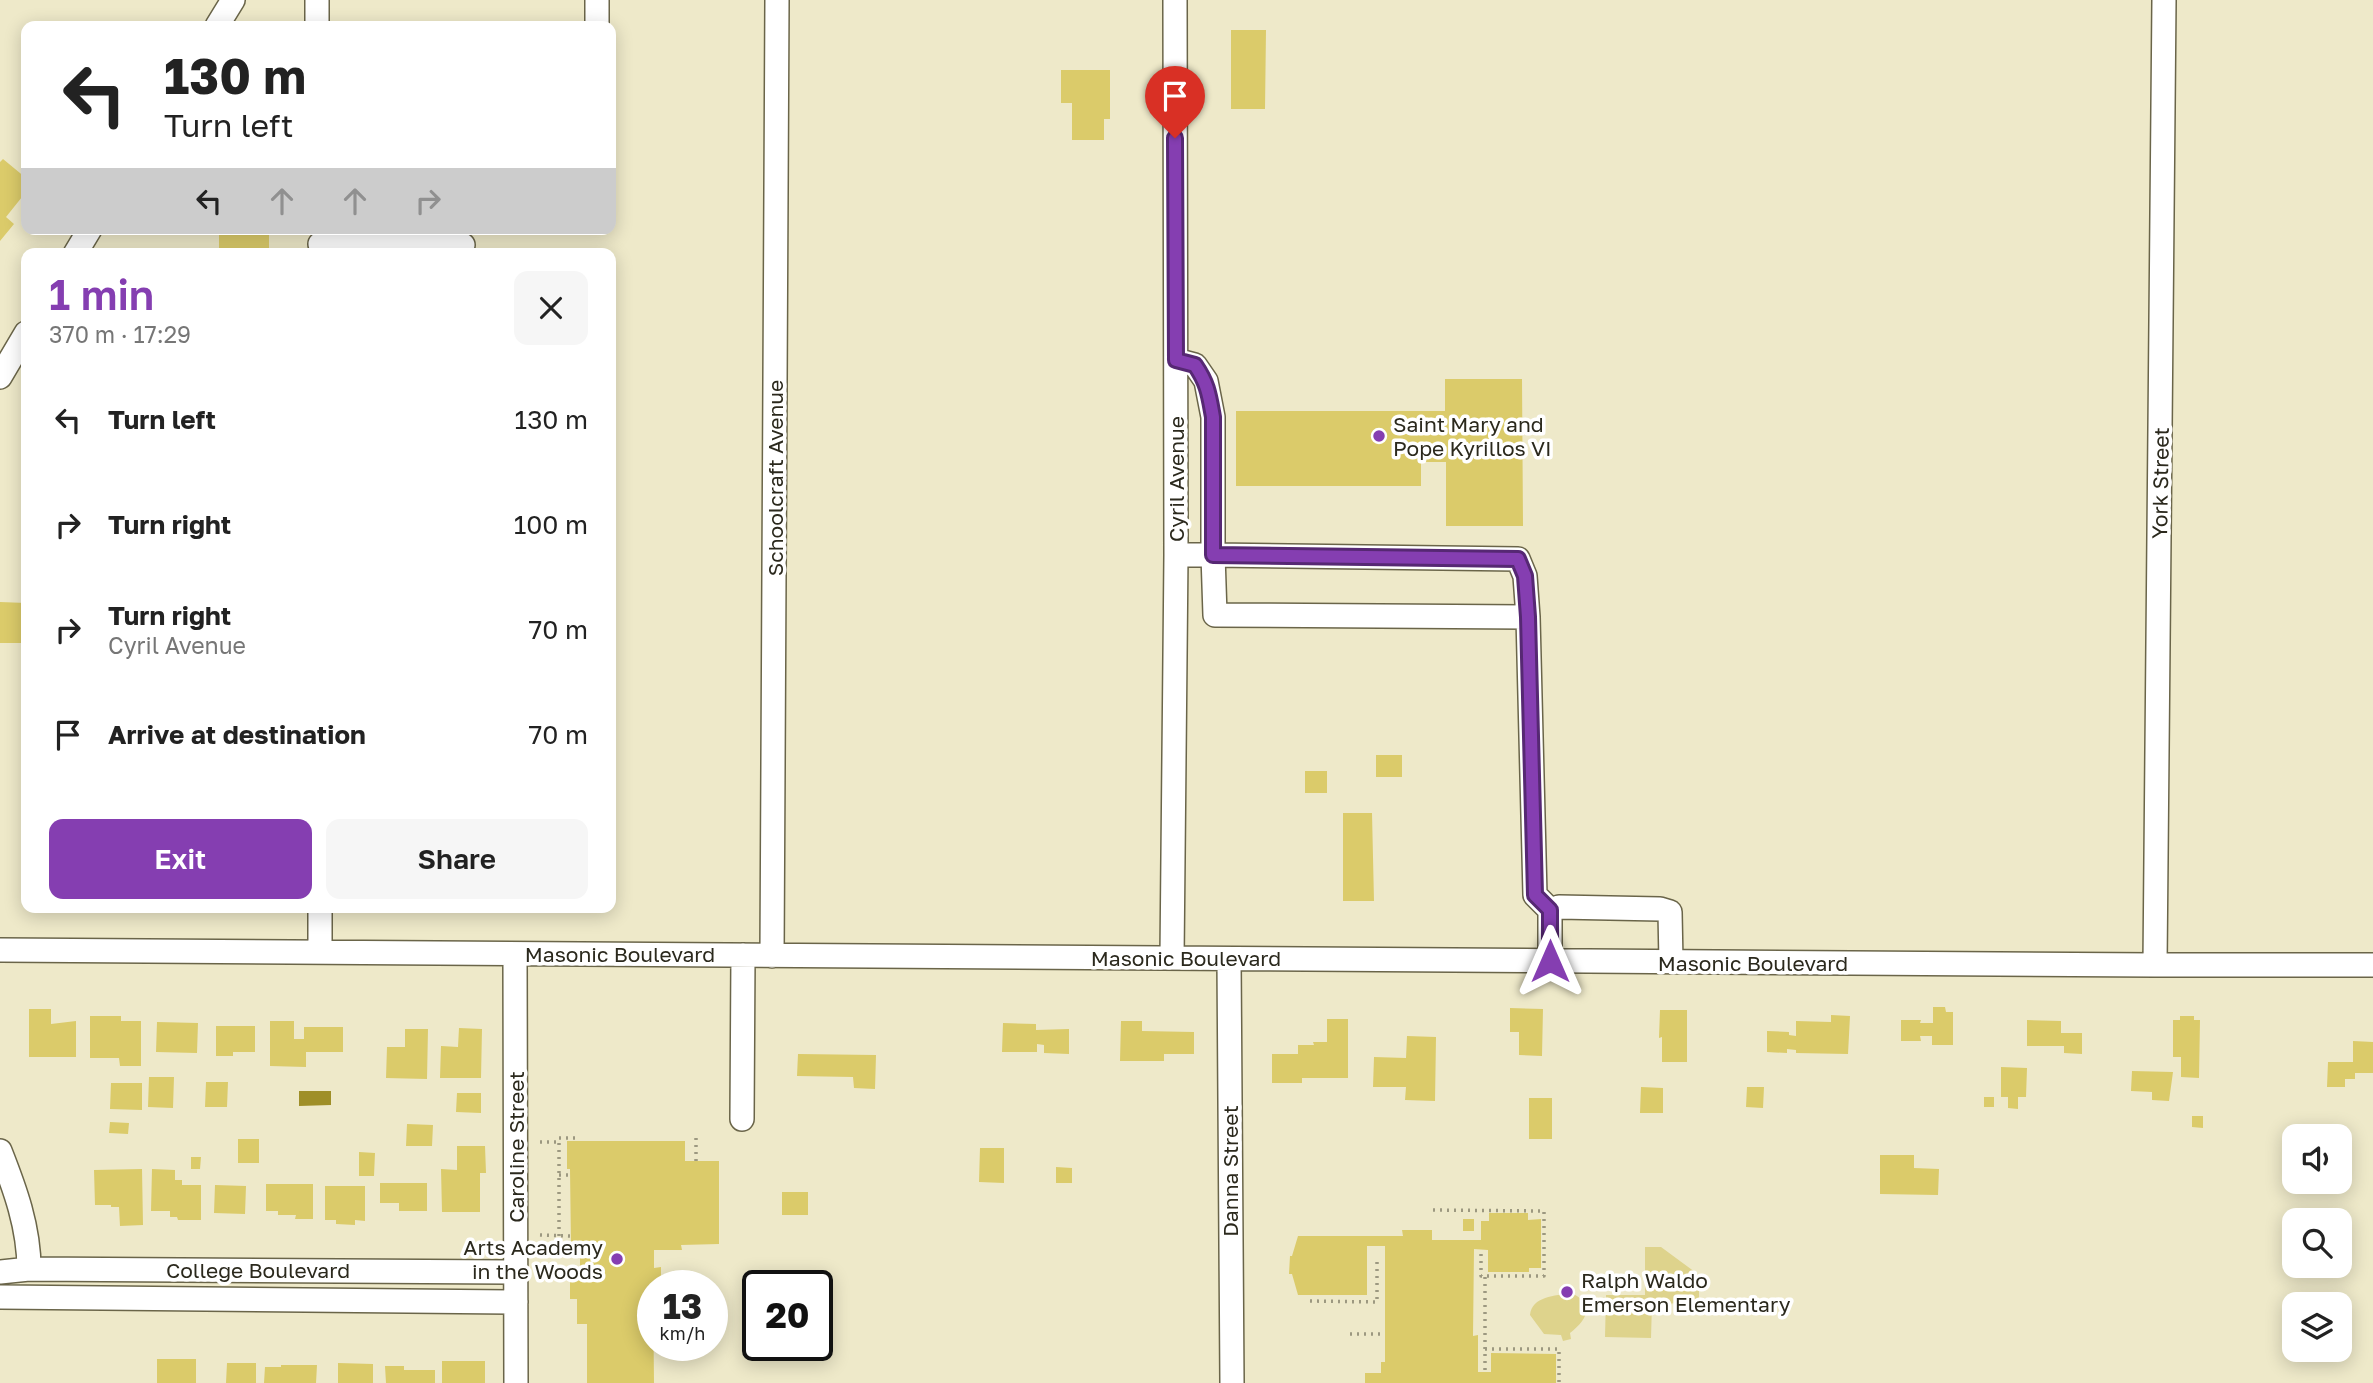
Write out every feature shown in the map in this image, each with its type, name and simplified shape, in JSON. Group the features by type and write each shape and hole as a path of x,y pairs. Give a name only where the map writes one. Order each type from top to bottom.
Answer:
{"street":[{"path":"220,21 233,0"},
{"path":"317,0 317,21"},
{"path":"597,0 597,21"},
{"name":"Schoolcraft Avenue","path":"772,956 777,0"},
{"name":"Cyril Avenue","path":"1172,958 1176,555 1175,0"},
{"name":"York Street","path":"2155,965 2164,0"},
{"path":"319,242 463,245"},
{"path":"0,377 21,341"},
{"path":"1176,360 1195,365 1206,381 1213,417 1215,615 1528,617"},
{"path":"1176,555 1518,559 1525,576 1528,617 1535,895 1550,910 1550,961"},
{"path":"1550,910 1572,907 1660,909 1670,912 1671,962"},
{"path":"320,913 320,953"},
{"name":"Masonic Boulevard","path":"0,950 2373,965"},
{"name":"Caroline Street","path":"515,954 516,1383"},
{"path":"742,1119 743,955"},
{"name":"Danna Street","path":"1229,959 1231,1383"},
{"path":"0,1151 7,1188 25,1227 29,1269"},
{"name":"College Boulevard","path":"0,1272 29,1269 516,1272"},
{"name":"College Boulevard","path":"0,1297 516,1303"}],"path":[{"path":"559,1236 559,1138 580,1138"},
{"path":"696,1138 696,1161"},
{"path":"540,1142 559,1142"},
{"path":"559,1175 570,1175"},
{"path":"1433,1210 1544,1211 1544,1276 1481,1276 1481,1252"},
{"path":"540,1236 571,1236"},
{"path":"1310,1301 1377,1302 1377,1258"},
{"path":"1485,1276 1485,1371"},
{"path":"1350,1334 1385,1334"},
{"path":"1485,1349 1559,1349 1559,1383"}],"shaded area":[{"path":"299,1091 331,1091 331,1105 299,1106"},
{"path":"1645,1247 1661,1247 1699,1275 1699,1304 1652,1303 1651,1338 1605,1337 1606,1295 1645,1295"},
{"path":"1571,1293 1584,1302 1586,1312 1581,1323 1570,1333 1571,1339 1563,1341 1561,1335 1544,1334 1530,1315 1535,1304 1545,1298"}],"building":[{"path":"1231,30 1266,30 1265,109 1231,109"},
{"path":"1061,70 1110,70 1110,119 1104,119 1104,140 1072,140 1072,103 1061,103"},
{"path":"3,159 21,174 21,198 6,217 14,224 0,241 0,162"},
{"path":"219,235 269,235 269,248 219,248"},
{"name":"Saint Mary and Pope Kyrillos VI","path":"1445,379 1522,379 1523,526 1446,526 1446,462 1421,462 1421,486 1236,486 1236,411 1445,411"},
{"path":"0,602 21,603 21,643 0,643"},
{"path":"1376,755 1402,755 1402,777 1376,777"},
{"path":"1305,771 1327,771 1327,793 1305,793"},
{"path":"1343,813 1372,813 1374,901 1343,901"},
{"path":"1933,1007 1945,1007 1946,1012 1953,1012 1953,1045 1932,1045 1932,1036 1920,1036 1921,1041 1901,1041 1901,1020 1933,1023"},
{"path":"1510,1008 1543,1009 1542,1056 1519,1055 1519,1032 1510,1032"},
{"path":"29,1009 51,1009 51,1024 76,1021 76,1057 29,1057"},
{"path":"1660,1010 1687,1010 1687,1062 1662,1062"},
{"path":"1831,1015 1850,1016 1848,1054 1796,1053 1796,1050 1787,1049 1787,1053 1767,1052 1767,1031 1789,1032 1789,1035 1796,1036 1796,1021 1831,1022"},
{"path":"90,1016 121,1016 121,1021 141,1021 141,1066 120,1066 119,1058 90,1058"},
{"path":"2180,1016 2194,1016 2194,1020 2200,1020 2199,1078 2181,1077 2181,1057 2173,1057 2173,1020 2180,1020"},
{"path":"1327,1019 1348,1019 1348,1078 1302,1078 1302,1083 1272,1083 1272,1054 1298,1054 1298,1045 1327,1042"},
{"path":"2027,1020 2061,1021 2061,1033 2082,1033 2082,1054 2064,1053 2064,1046 2027,1046"},
{"path":"270,1021 294,1021 294,1039 304,1039 304,1027 343,1027 343,1052 306,1052 306,1067 270,1066"},
{"path":"1121,1021 1142,1021 1142,1031 1194,1032 1194,1054 1164,1054 1164,1061 1120,1061"},
{"path":"157,1022 198,1023 197,1053 156,1052"},
{"path":"1003,1023 1036,1024 1036,1030 1069,1029 1069,1054 1044,1053 1044,1045 1037,1044 1037,1052 1002,1052"},
{"path":"216,1026 255,1026 255,1052 233,1052 233,1056 216,1056"},
{"path":"459,1028 482,1029 481,1078 440,1078 441,1046 458,1047"},
{"path":"405,1029 428,1029 427,1079 386,1078 387,1047 405,1047"},
{"path":"1407,1036 1436,1037 1435,1101 1405,1100 1406,1087 1373,1087 1374,1057 1406,1058"},
{"path":"2353,1041 2373,1042 2373,1073 2355,1073 2355,1079 2345,1079 2345,1087 2327,1087 2328,1062 2353,1062"},
{"path":"798,1054 876,1055 875,1089 854,1088 853,1077 797,1076"},
{"path":"2001,1067 2027,1068 2026,1097 2018,1097 2018,1109 2008,1108 2008,1097 2001,1097"},
{"path":"2132,1071 2173,1072 2169,1101 2152,1100 2152,1092 2131,1091"},
{"path":"149,1077 174,1077 173,1108 148,1107"},
{"path":"206,1082 228,1082 227,1107 205,1107"},
{"path":"111,1083 142,1083 142,1110 110,1109"},
{"path":"1641,1087 1663,1088 1663,1113 1640,1113"},
{"path":"1747,1087 1764,1087 1763,1108 1746,1107"},
{"path":"457,1093 481,1093 481,1113 456,1112"},
{"path":"1984,1097 1994,1097 1994,1107 1984,1107"},
{"path":"1529,1098 1552,1098 1552,1139 1529,1139"},
{"path":"2192,1116 2203,1116 2203,1128 2192,1127"},
{"path":"110,1122 129,1123 128,1134 109,1133"},
{"path":"407,1124 433,1125 432,1146 406,1146"},
{"path":"238,1139 259,1139 259,1163 238,1163"},
{"name":"Arts Academy in the Woods","path":"567,1141 685,1141 685,1161 719,1161 719,1244 681,1245 682,1250 654,1250 654,1268 661,1267 661,1270 637,1270 637,1361 654,1361 654,1383 587,1383 587,1324 577,1324 577,1299 570,1299 570,1267 580,1267 580,1246 571,1246 570,1169 567,1169"},
{"path":"457,1146 485,1146 486,1173 480,1173 480,1212 442,1212 441,1169 457,1170"},
{"path":"980,1148 1004,1148 1004,1183 979,1182"},
{"path":"359,1152 375,1153 374,1176 359,1176"},
{"path":"1880,1155 1914,1155 1914,1168 1939,1169 1938,1195 1880,1194"},
{"path":"191,1157 201,1157 200,1169 191,1169"},
{"path":"1056,1167 1072,1168 1072,1183 1056,1183"},
{"path":"142,1169 143,1225 120,1226 119,1207 95,1205 94,1170"},
{"path":"152,1169 175,1170 175,1180 182,1180 182,1185 201,1185 201,1220 178,1220 177,1217 170,1217 170,1211 151,1211"},
{"path":"380,1183 427,1183 427,1211 399,1211 399,1203 380,1203"},
{"path":"266,1184 313,1184 313,1219 295,1219 296,1215 278,1215 278,1211 266,1211"},
{"path":"215,1185 246,1186 245,1214 214,1213"},
{"path":"325,1186 365,1186 365,1221 355,1220 355,1225 336,1224 336,1220 325,1220"},
{"path":"782,1192 808,1192 808,1215 782,1215"},
{"name":"Ralph Waldo Emerson Elementary","path":"1489,1213 1528,1213 1528,1220 1541,1219 1541,1268 1529,1268 1529,1272 1488,1272 1488,1250 1474,1249 1473,1336 1478,1335 1478,1372 1491,1372 1491,1353 1556,1354 1556,1383 1365,1383 1365,1373 1381,1373 1381,1362 1385,1362 1385,1246 1367,1246 1367,1295 1298,1295 1292,1274 1289,1274 1290,1256 1298,1236 1403,1236 1402,1230 1432,1230 1432,1240 1481,1240 1481,1221 1489,1221"},
{"path":"1463,1219 1474,1219 1474,1231 1463,1231"},
{"path":"157,1359 196,1359 196,1383 157,1383"},
{"path":"442,1361 485,1361 485,1383 442,1383"},
{"path":"227,1363 256,1363 256,1383 226,1383"},
{"path":"338,1363 373,1364 373,1383 338,1383"},
{"path":"317,1365 316,1383 264,1383 265,1367"},
{"path":"385,1366 404,1366 404,1370 435,1370 435,1383 386,1383"}],"place":[{"name":"Saint Mary and Pope Kyrillos VI","path":"1379,436"},
{"name":"Arts Academy in the Woods","path":"617,1259"},
{"name":"Ralph Waldo Emerson Elementary","path":"1567,1292"}],"route":[{"path":"1175,138 1176,360 1195,365 1206,381 1210,399 1213,417 1213,555 1518,559 1525,576 1528,617 1535,895 1550,910 1550,961"}]}
